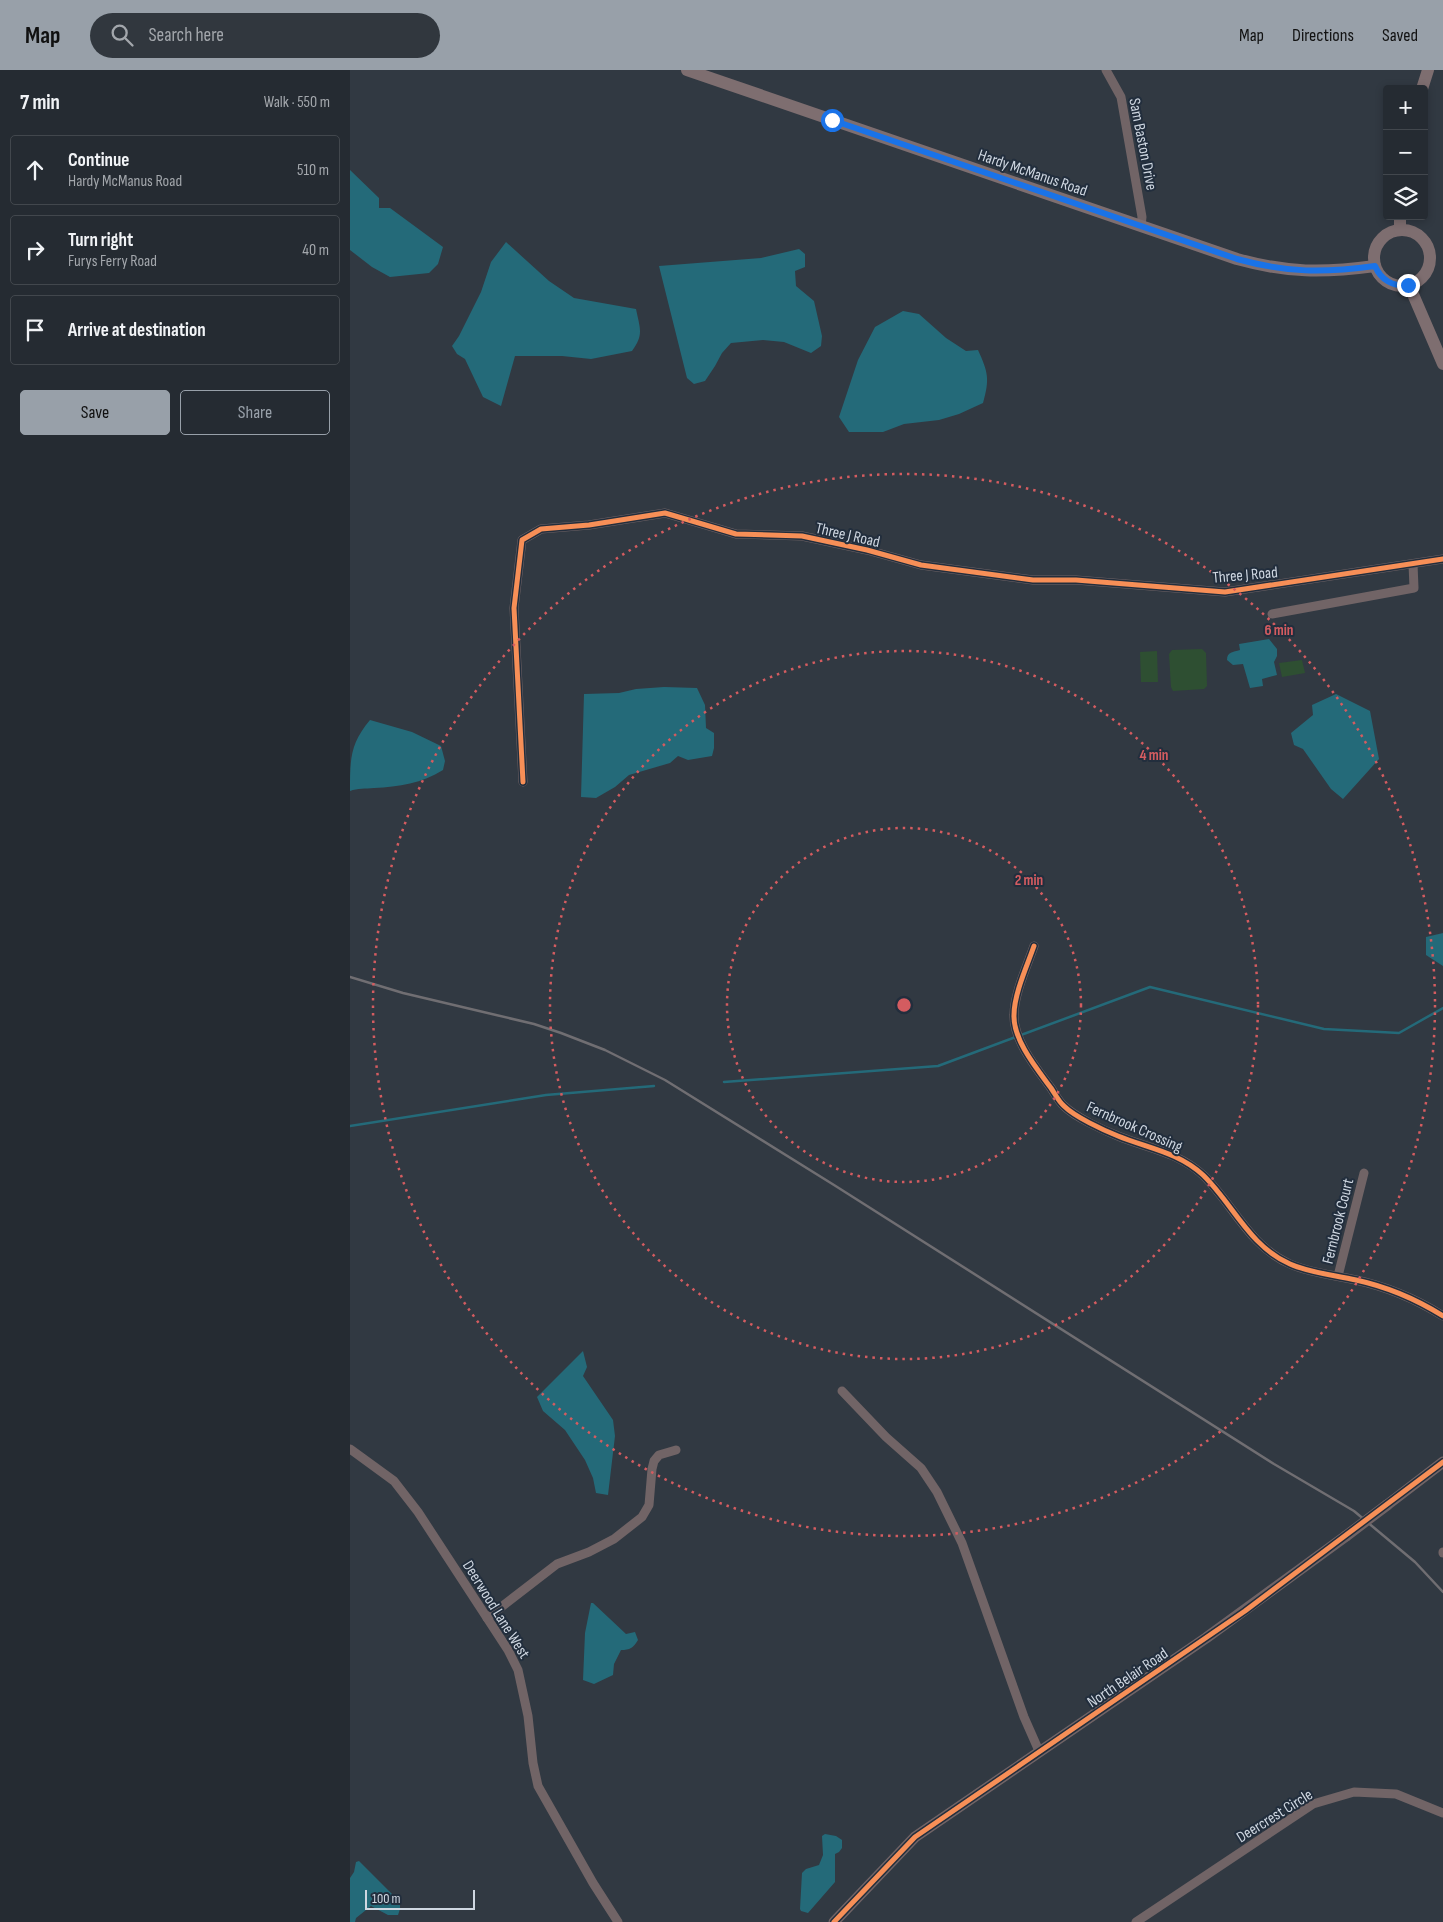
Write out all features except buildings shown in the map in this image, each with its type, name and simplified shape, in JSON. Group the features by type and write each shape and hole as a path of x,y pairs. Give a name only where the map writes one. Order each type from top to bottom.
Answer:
{"main road":[{"name":"Hardy McManus Road","path":"687,70 1237,259 1285,270 1322,272 1375,266"},
{"path":"1423,85 1428,70"},
{"path":"1400,220 1400,230"},
{"path":"1400,230 1419,235 1425,242 1430,254 1426,273 1418,281 1409,285 1397,285 1386,281 1375,266 1374,254 1379,242 1387,234 1400,230"},
{"path":"1409,285 1443,364"}],"street":[{"name":"Sam Baston Drive","path":"1106,70 1121,96 1142,217 1141,226"},
{"name":"Three J Road","path":"523,782 514,608 522,540 541,528 589,525 665,513 736,534 802,536 867,550 921,565 1033,580 1076,580 1225,592 1443,559"},
{"path":"1272,614 1414,588 1413,564"},
{"name":"Fernbrook Crossing","path":"1034,946 1015,1003 1014,1016 1016,1028 1028,1057 1065,1107 1100,1128 1161,1149 1178,1158 1202,1175 1254,1239 1268,1251 1290,1264 1399,1292 1421,1302 1443,1316"},
{"name":"Fernbrook Court","path":"1338,1276 1364,1173"},
{"path":"842,1391 886,1438 921,1468 936,1492 962,1543 1024,1717 1039,1751"},
{"name":"Deerwood Lane West","path":"350,1449 394,1481 418,1512 508,1650 518,1670 528,1716 533,1763 538,1786 593,1883 618,1922"},
{"path":"487,1618 557,1564 589,1552 614,1539 642,1517 648,1505 654,1461 659,1455 676,1450"},
{"name":"North Belair Road","path":"834,1922 915,1837 1229,1622 1443,1462"},
{"name":"Deercrest Circle","path":"1136,1922 1313,1804 1354,1792 1396,1794 1443,1813"}],"green space":[{"path":"1202,649 1206,653 1207,686 1204,689 1173,691 1171,687 1169,654 1172,650"},
{"path":"1157,651 1158,682 1141,682 1140,652"},
{"path":"1302,660 1305,673 1282,677 1279,663"}],"water":[{"path":"350,170 379,198 379,208 390,208 443,247 438,264 429,273 390,277 372,267 350,250"},
{"path":"506,242 549,281 574,298 636,309 640,336 632,351 591,359 562,356 515,356 501,406 483,397 465,359 457,354 452,346 481,292 491,262"},
{"path":"799,249 805,254 805,267 795,271 796,286 814,301 822,336 821,346 811,353 784,342 763,340 731,343 722,353 705,381 694,384 687,378 659,266 761,258"},
{"path":"903,311 919,314 946,338 966,351 978,350 987,376 987,388 983,403 959,414 939,420 904,424 883,432 849,432 839,417 858,360 875,327"},
{"path":"1269,639 1277,649 1277,656 1274,662 1277,675 1262,679 1263,686 1250,688 1243,664 1233,665 1227,660 1228,655 1240,650 1239,644"},
{"path":"664,687 697,688 705,705 706,728 714,733 712,756 688,760 678,756 670,763 629,775 615,787 596,798 581,797 584,694 619,693 636,689"},
{"path":"1336,694 1370,711 1379,759 1343,799 1331,789 1303,749 1294,745 1291,733 1313,715 1312,705"},
{"path":"370,720 412,732 441,746 445,761 443,770 410,784 350,791 352,752 358,737"},
{"path":"1443,933 1443,966 1426,955 1426,937"},
{"path":"583,1351 587,1367 583,1376 613,1420 615,1436 608,1495 596,1493 593,1478 585,1460 565,1430 543,1411 537,1397"},
{"path":"591,1603 626,1634 635,1632 638,1640 631,1648 621,1650 614,1664 613,1675 594,1684 583,1680 585,1633"},
{"path":"825,1834 836,1836 842,1840 842,1848 835,1854 835,1882 808,1913 800,1909 802,1873 806,1869 819,1865 823,1855 822,1836"},
{"path":"359,1861 400,1902 398,1915 388,1915 371,1906 356,1918 355,1922 350,1922 350,1878 354,1872 356,1862"}],"waterway":[{"path":"724,1082 938,1066 1150,987 1324,1029 1399,1033 1443,1008"},
{"path":"350,1126 546,1095 654,1086"}],"railway":[{"path":"350,977 403,993 534,1024 605,1050 665,1080 1274,1464 1354,1511 1415,1562 1443,1592"}],"cycle path":[{"path":"523,782 514,608 522,540 541,529 589,525 665,513 736,534 802,536 867,550 921,565 1033,580 1076,580 1225,592 1443,559"},
{"path":"1034,946 1016,998 1015,1025 1017,1034 1027,1054 1064,1106 1097,1127 1162,1151 1193,1167 1214,1186 1252,1236 1263,1247 1290,1264 1306,1270 1356,1280 1390,1290 1423,1304 1443,1316"},
{"path":"834,1922 915,1837 1245,1611 1443,1462"}],"route":[{"path":"832,120 1237,259 1285,270 1302,271 1322,272 1375,266 1386,281 1401,286 1408,285"}]}
